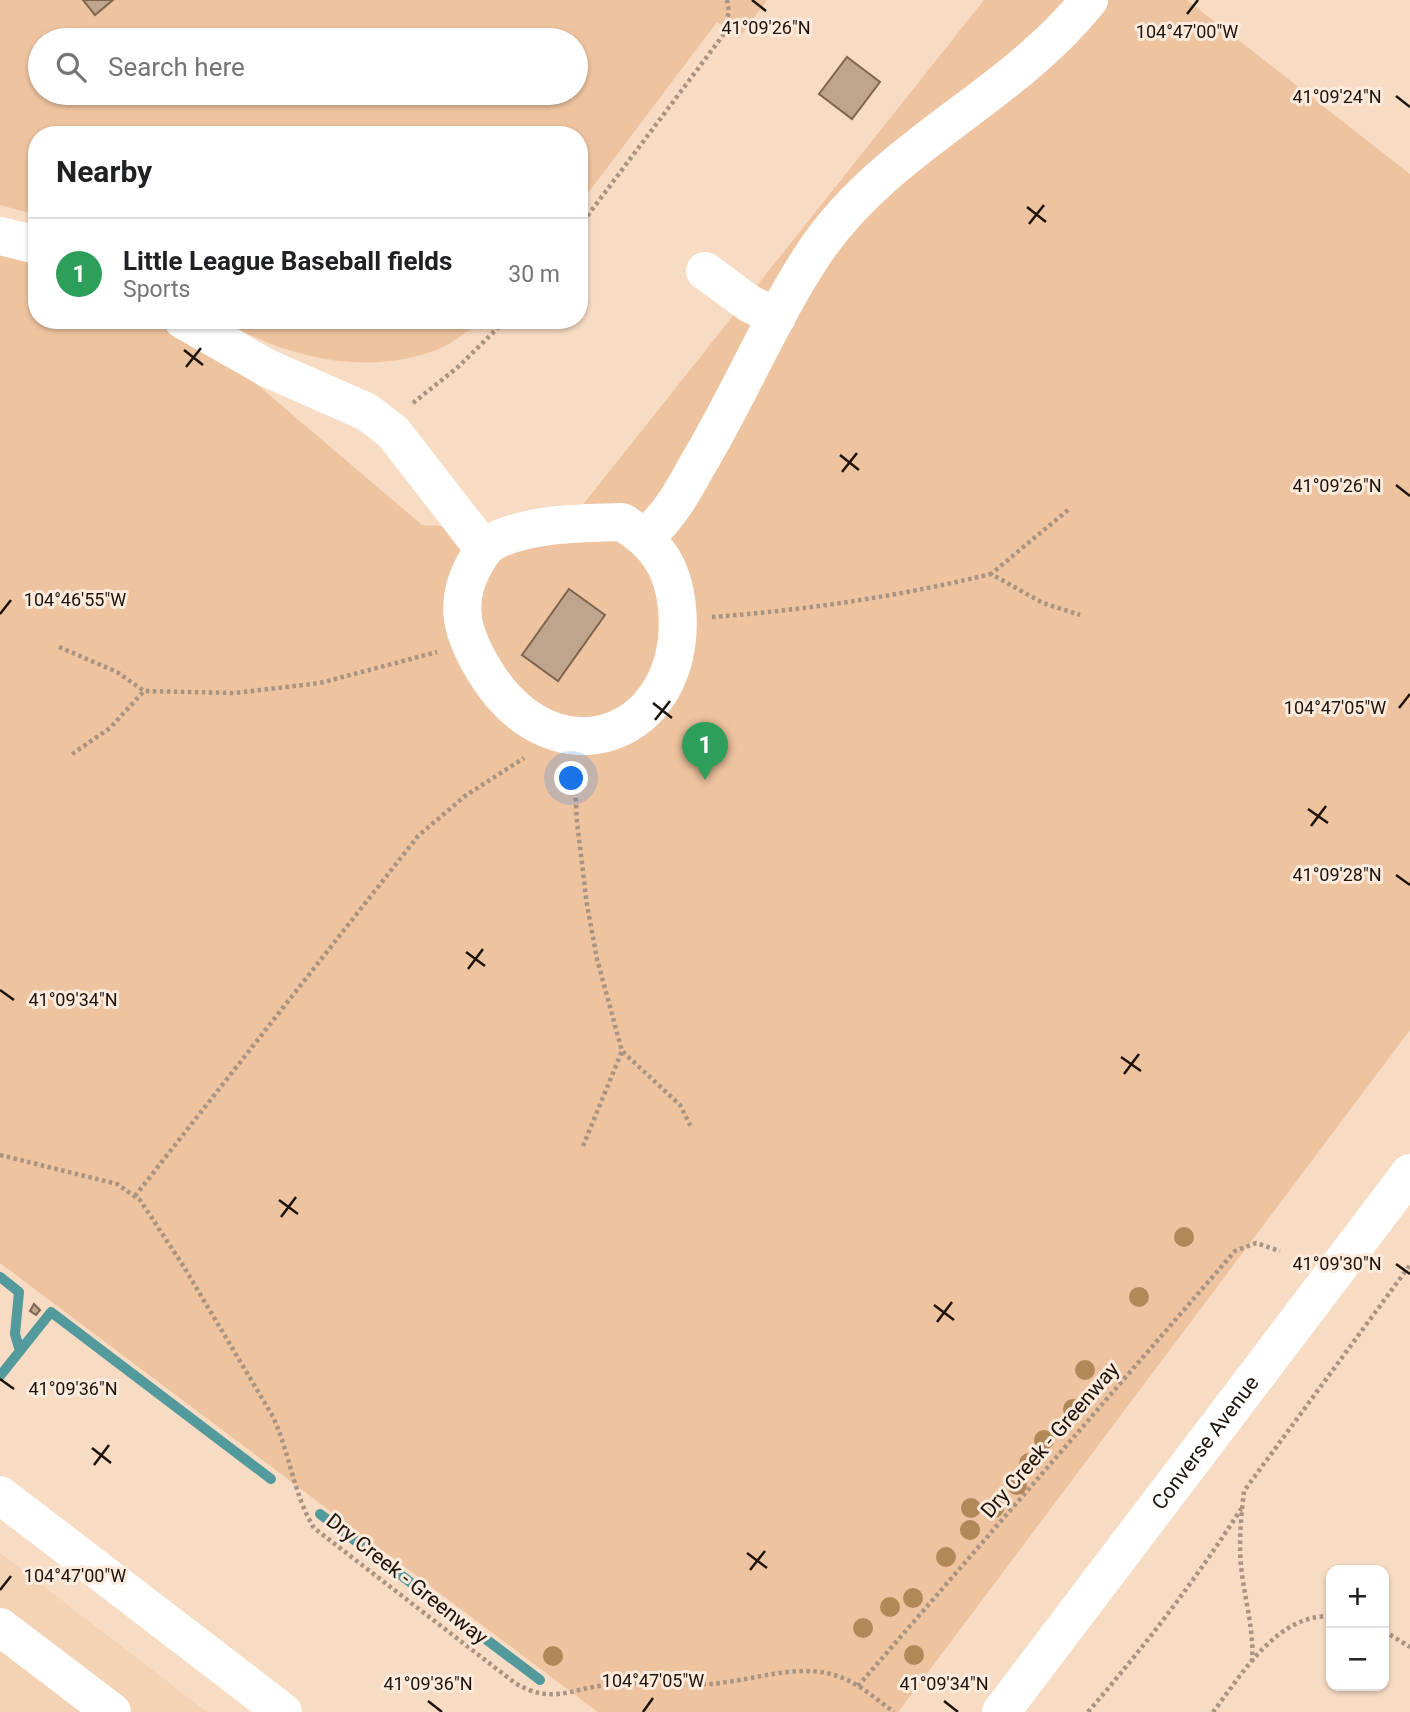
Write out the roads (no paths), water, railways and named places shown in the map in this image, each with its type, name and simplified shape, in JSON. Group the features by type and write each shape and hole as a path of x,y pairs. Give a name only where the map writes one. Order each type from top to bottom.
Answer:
{"main road":[{"path":"646,536 664,521 734,403 777,317 817,249 864,192 916,145 1025,66 1072,22 1089,0"},
{"path":"0,236 28,243"},
{"path":"705,271 750,304 777,317"},
{"path":"199,329 267,368 367,412 386,427 483,548"},
{"path":"596,523 622,523 646,536 662,557 676,592 678,619 675,661 661,691 636,718 606,734 563,735 537,727 511,707 468,642 460,613 461,603 465,583 483,548 500,538 526,530 596,523"},
{"name":"Converse Avenue","path":"1001,1712 1410,1173"},
{"path":"0,1495 283,1712"},
{"path":"0,1627 112,1712"},
{"path":"1016,1712 1045,1655"}],"waterway":[{"path":"0,1277 19,1292 15,1334 20,1351"},
{"path":"0,1376 51,1312 271,1479"},
{"path":"320,1514 540,1680"}],"place":[{"name":"Little League Baseball fields","path":"705,780"}]}
